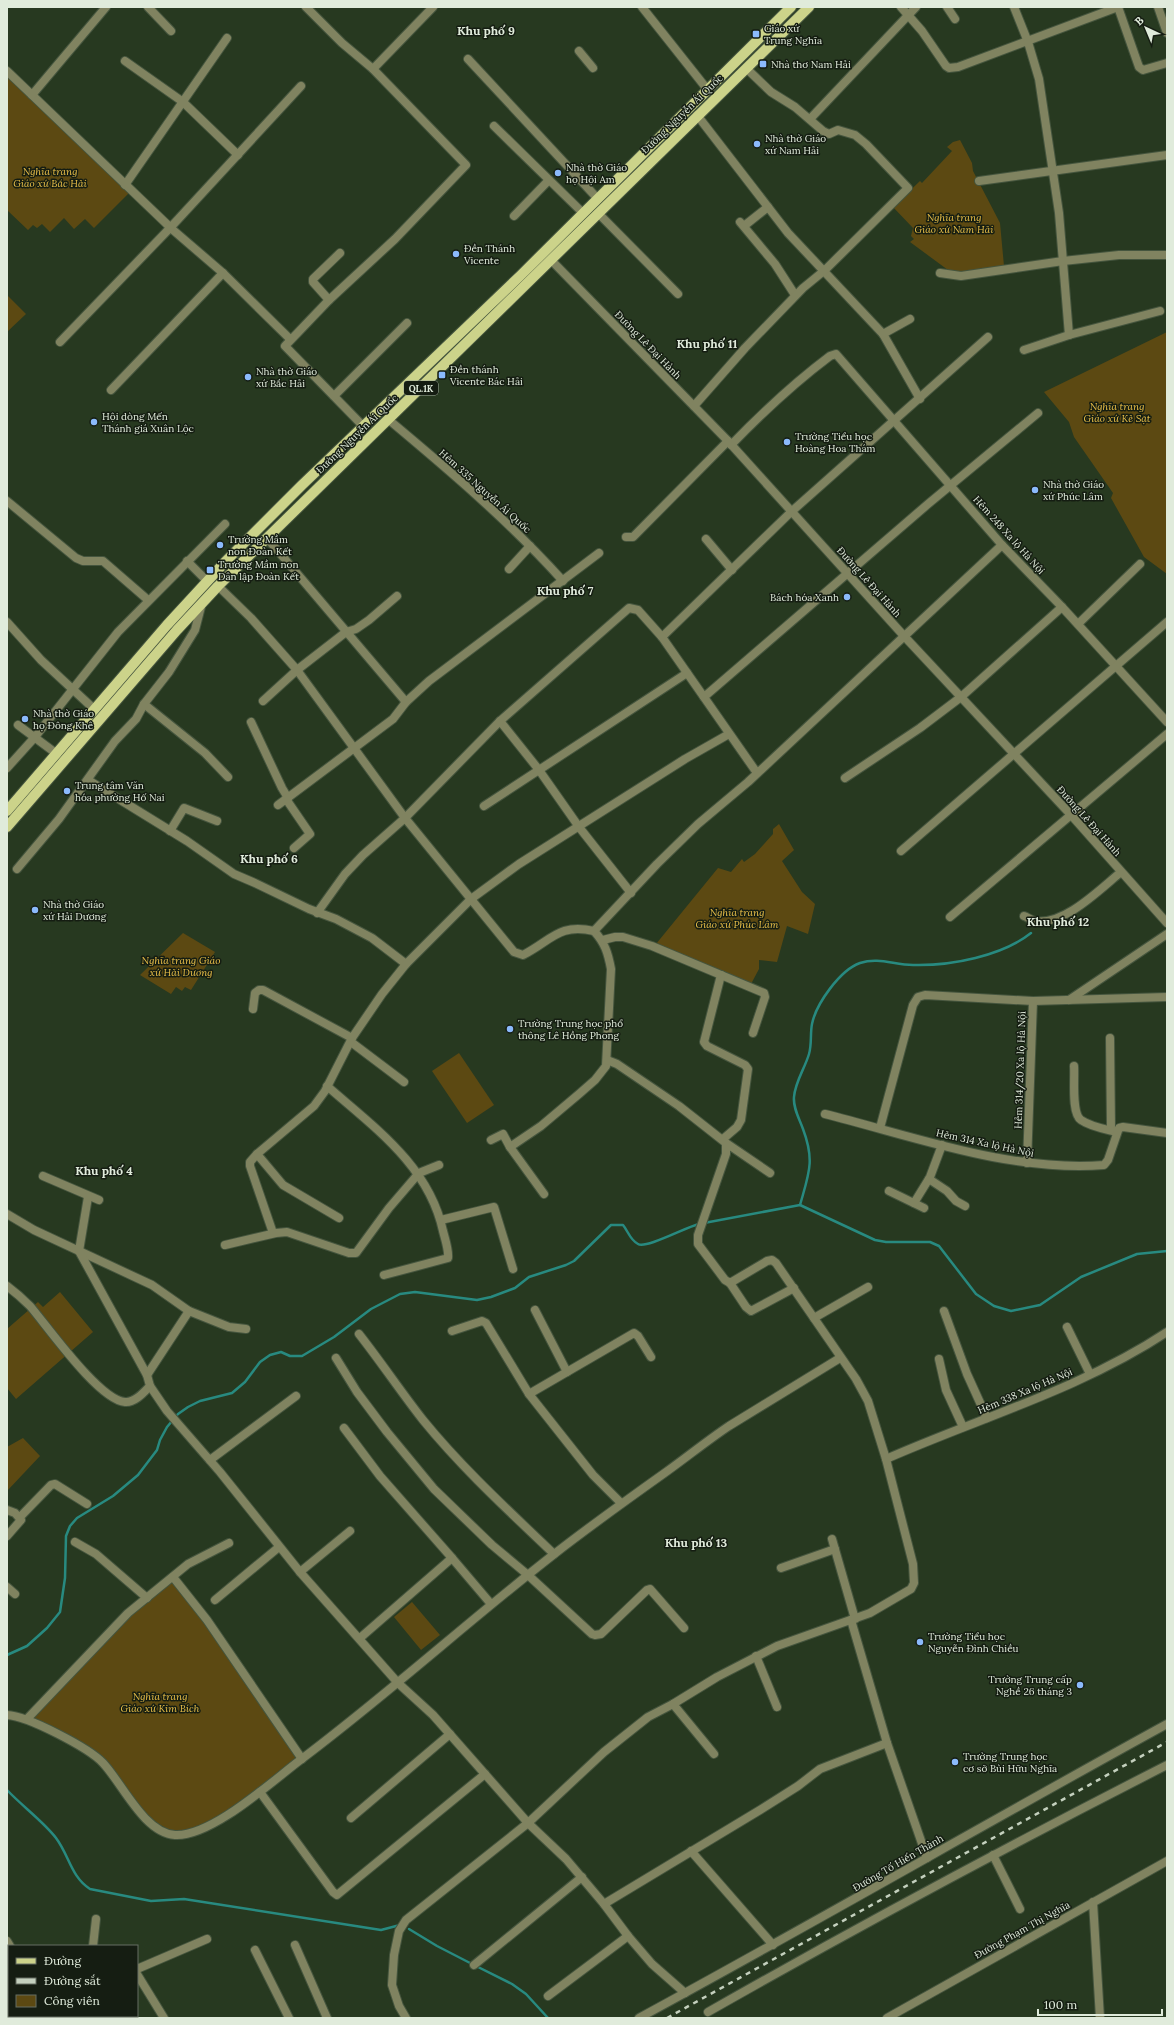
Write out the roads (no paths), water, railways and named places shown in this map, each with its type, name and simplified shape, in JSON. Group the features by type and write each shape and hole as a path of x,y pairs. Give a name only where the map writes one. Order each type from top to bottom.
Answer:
{"main road":[{"name":"Đường Nguyễn Ái Quốc","path":"38,775 207,581 363,426 520,276 791,7"},
{"name":"Đường Nguyễn Ái Quốc","path":"7,827 202,602 389,420 697,115 809,7"},
{"path":"363,426 372,436"},
{"path":"38,775 46,782"},
{"name":"QL.1K","path":"7,811 38,775"}],"street":[{"path":"32,95 106,7"},
{"path":"148,7 171,32"},
{"path":"306,7 342,43 373,69 466,166 395,239 329,300 285,346 363,426"},
{"path":"373,69 433,7"},
{"path":"642,7 707,89"},
{"path":"901,7 922,30 946,66 949,68 958,67 1028,42 1118,7 1139,67 1143,70 1148,70 1167,63"},
{"path":"810,119 916,7"},
{"path":"947,7 955,19"},
{"path":"1014,7 1028,42 1039,78 1053,171 1063,261 1069,335"},
{"path":"1158,7 1167,33"},
{"path":"125,185 227,38"},
{"path":"579,51 593,68"},
{"path":"468,59 598,198"},
{"path":"125,61 183,102 238,155"},
{"path":"694,406 745,348 795,295 825,270 908,188 892,169 855,135 838,130 829,134 823,131 795,107 771,92 746,68"},
{"path":"7,72 170,228 223,273 290,340"},
{"path":"60,342 170,228 301,86"},
{"path":"697,115 788,233 825,270 883,334 920,398"},
{"path":"494,126 583,213"},
{"path":"979,181 1167,155"},
{"path":"514,216 549,180"},
{"path":"768,207 742,224 775,264 795,295"},
{"path":"598,213 678,294"},
{"path":"329,300 313,279 340,253"},
{"path":"940,273 961,276 1063,261 1119,255 1167,255"},
{"name":"Đường Lê Đại Hành","path":"551,260 729,443 904,636 1072,816 1167,923"},
{"path":"111,390 223,273"},
{"path":"1024,350 1069,335 1160,311"},
{"path":"883,334 910,319"},
{"path":"334,396 407,323"},
{"path":"662,637 791,512 988,337"},
{"name":"Hẻm 248 Xa lộ Hà Nội","path":"729,443 820,363 833,354 836,354 1002,544 1078,624 1167,722"},
{"path":"704,697 1038,413"},
{"name":"Hẻm 335 Nguyễn Ái Quốc","path":"389,420 483,501 530,546 563,581"},
{"path":"626,536 633,537 729,443"},
{"path":"7,501 76,558 82,561 103,561 148,600"},
{"path":"7,768 74,690 118,632 148,600 225,524"},
{"path":"267,538 406,702"},
{"path":"706,539 732,570"},
{"path":"594,931 657,864 698,824 757,773 1002,544"},
{"path":"509,569 530,546"},
{"path":"278,805 356,749 393,719 406,702 429,681 599,553"},
{"path":"187,561 207,581"},
{"path":"1078,624 1140,564"},
{"path":"218,586 251,618 297,670 405,818 514,952 523,955 560,931 571,928 594,931 603,940 611,969 607,1060 602,1072 579,1094 541,1126 510,1147"},
{"path":"263,701 297,670 346,632 356,629 369,620 397,596"},
{"path":"17,869 88,780 115,741 136,719 144,704 169,672 195,630 202,602"},
{"path":"845,778 920,728 961,697 1062,607"},
{"path":"317,913 345,874 363,854 405,818 500,721 629,608 638,610 662,637 757,773"},
{"path":"7,622 41,660 94,709"},
{"path":"900,851 1117,667 1167,622"},
{"path":"484,806 687,673"},
{"path":"144,704 205,753 228,777"},
{"path":"500,721 539,770 579,827 631,893"},
{"path":"251,722 287,799 310,834 294,848"},
{"path":"18,724 57,754"},
{"path":"273,1233 250,1166 250,1162 257,1154 314,1106 327,1086 352,1040 382,994 406,964 471,899 519,864 685,759 729,734"},
{"path":"950,917 1072,816 1167,734"},
{"path":"88,780 170,831 234,874 255,882 317,913 336,919 372,938 406,964"},
{"path":"170,831 184,808 217,821"},
{"path":"1024,916 1034,921 1062,917 1074,910 1121,872"},
{"path":"1068,1000 1167,934"},
{"path":"603,940 623,937 652,946 764,993 765,996 753,1033"},
{"path":"721,975 704,1042 707,1046 745,1065 748,1068 741,1120 737,1127 724,1141"},
{"path":"253,1009 255,993 261,990 352,1040 404,1082"},
{"path":"880,1128 913,1005 918,997 925,995 1033,1001 1167,997"},
{"name":"Hẻm 314/20 Xa lộ Hà Nội","path":"1027,1163 1033,1001"},
{"path":"1110,1038 1114,1131"},
{"path":"607,1060 618,1064 632,1073 724,1141 770,1172"},
{"path":"1074,1066 1075,1109 1078,1116 1090,1125 1114,1131 1123,1127 1167,1133"},
{"path":"327,1086 380,1132 419,1173 432,1197 441,1220 448,1258 384,1275"},
{"name":"Hẻm 314 Xa lộ Hà Nội","path":"825,1114 942,1145 1027,1163 1084,1167 1104,1165 1108,1160 1114,1131"},
{"path":"490,1140 503,1134 510,1147 544,1194"},
{"path":"724,1141 726,1154 698,1235 698,1244 725,1280 730,1283 746,1308 751,1311 794,1288"},
{"path":"914,1203 929,1179 942,1145"},
{"path":"257,1154 283,1185 340,1218"},
{"path":"225,1245 273,1233 287,1232 349,1253 356,1253 389,1208 419,1173 439,1166"},
{"path":"44,1176 88,1197 99,1200"},
{"path":"929,1179 948,1191 956,1201 965,1206"},
{"path":"889,1191 924,1208"},
{"path":"88,1197 79,1251 147,1375 150,1386 167,1411 210,1460 300,1572 360,1638 398,1683 433,1715 528,1823 566,1859 652,1964 685,1993"},
{"path":"441,1220 494,1207 512,1269"},
{"path":"8,1218 152,1285 189,1311 229,1327 246,1330"},
{"path":"406,2018 399,2006 392,1985 394,1955 399,1931 406,1920 528,1823 565,1786 629,1731 648,1717 756,1656 777,1646 853,1620 877,1610 911,1590 914,1583 913,1564 886,1459 868,1401 856,1379 840,1358 776,1263 772,1260 767,1261 730,1283"},
{"path":"7,1286 30,1307 89,1376 111,1397 126,1402 137,1398 150,1386"},
{"path":"814,1318 868,1287"},
{"path":"535,1310 568,1372"},
{"path":"147,1375 189,1311"},
{"path":"944,1311 967,1374 988,1418"},
{"path":"452,1331 482,1322 486,1323 529,1394 593,1475 621,1503"},
{"path":"1067,1327 1090,1374"},
{"name":"Hẻm 338 Xa lộ Hà Nội","path":"886,1459 962,1427 988,1418 1090,1374 1144,1348 1167,1332"},
{"path":"529,1394 634,1333 638,1336 651,1357"},
{"path":"359,1334 422,1419 453,1455 554,1554"},
{"path":"336,1358 357,1392 383,1427 434,1488 492,1545 528,1575 582,1626 595,1635 601,1634 647,1590 650,1589 684,1628"},
{"path":"7,1715 27,1719 48,1729 103,1762 142,1814 152,1824 172,1835 199,1831 219,1820 260,1792 398,1683 491,1604 621,1503 728,1427 840,1358"},
{"path":"939,1359 946,1390 962,1427"},
{"path":"210,1460 296,1396"},
{"path":"344,1428 380,1476 491,1604"},
{"path":"7,1536 19,1524 21,1520 20,1517 48,1487 55,1484 88,1504"},
{"path":"7,1510 20,1517"},
{"path":"300,1572 350,1531"},
{"path":"832,1539 887,1743 927,1858"},
{"path":"75,1542 96,1554 147,1598"},
{"path":"27,1719 128,1613 188,1564 229,1543"},
{"path":"215,1600 279,1547"},
{"path":"781,1568 835,1549"},
{"path":"360,1638 452,1558"},
{"path":"173,1576 207,1620 302,1759"},
{"path":"7,1587 14,1594"},
{"path":"756,1656 777,1707"},
{"path":"673,1704 714,1754"},
{"name":"Đường Tố Hiến Thành","path":"639,2018 773,1945 1167,1724"},
{"path":"351,1818 450,1734"},
{"path":"604,1904 760,1810 798,1786 820,1769 887,1743"},
{"path":"708,2012 842,1936 993,1855 1167,1765"},
{"path":"260,1792 332,1892 337,1895 485,1774"},
{"path":"691,1851 773,1945"},
{"path":"993,1855 1020,1909"},
{"name":"Đường Phạm Thị Nghĩa","path":"887,2018 1167,1861"},
{"path":"474,1965 582,1877"},
{"path":"1093,1902 1100,2018"},
{"path":"93,1945 96,1919"},
{"path":"548,1996 628,1936"},
{"path":"138,1969 207,1939"},
{"path":"295,1944 327,2018"},
{"path":"255,1950 289,2018"},
{"path":"138,1976 164,2018"}],"waterway":[{"path":"704,1223 800,1205 808,1175 810,1159 807,1140 794,1105 794,1097 798,1080 809,1054 811,1028 814,1016 818,1007 837,980 852,967 867,961 880,961 906,965 943,964 975,958 1006,948 1031,933"},
{"path":"800,1205 875,1240 886,1242 930,1242 939,1246 976,1294 994,1306 1011,1311 1040,1305 1081,1277 1137,1254 1167,1251"},
{"path":"7,1655 27,1646 47,1628 60,1612 65,1578 66,1536 70,1526 77,1518 113,1496 138,1475 157,1450 160,1440 167,1427 178,1414 200,1401 232,1393 245,1382 260,1362 270,1355 281,1352 290,1356 302,1356 334,1337 371,1309 400,1294 415,1292 477,1300 491,1297 515,1288 529,1277 574,1261 611,1225 623,1225 631,1238 638,1244 642,1245 657,1241 699,1224"},
{"path":"7,1790 51,1832 56,1838 78,1878 90,1889 151,1901 184,1899 381,1930 400,1925"},
{"path":"409,1929 437,1946 472,1964"},
{"path":"476,1966 512,1984 526,1994 548,2018"}],"railway":[{"path":"667,2018 1167,1742"}],"place":[{"name":"Giáo xứ Trung Nghĩa","path":"756,34"},
{"name":"Nhà thơ Nam Hải","path":"763,64"},
{"name":"Nhà thờ Giáo xứ Nam Hải","path":"757,144"},
{"name":"Nhà thờ Giáo họ Hội Am","path":"558,173"},
{"name":"Đền Thánh Vicente","path":"456,254"},
{"name":"Đền thánh Vicente Bác Hải","path":"442,375"},
{"name":"Nhà thờ Giáo xứ Bắc Hải","path":"248,377"},
{"name":"Hội dòng Mến Thánh giá Xuân Lộc","path":"94,422"},
{"name":"Trường Tiểu học Hoàng Hoa Thám","path":"787,442"},
{"name":"Nhà thờ Giáo xứ Phúc Lâm","path":"1035,490"},
{"name":"Trường Mầm non Đoàn Kết","path":"220,545"},
{"name":"Trường Mầm non Dân lập Đoàn Kết","path":"210,570"},
{"name":"Bách hóa Xanh","path":"847,597"},
{"name":"Nhà thờ Giáo họ Đông Khê","path":"25,719"},
{"name":"Trung tâm Văn hóa phường Hố Nai","path":"67,791"},
{"name":"Nhà thờ Giáo xứ Hải Dương","path":"35,910"},
{"name":"Trường Trung học phổ thông Lê Hồng Phong","path":"510,1029"},
{"name":"Trường Tiểu học Nguyễn Đình Chiều","path":"920,1642"},
{"name":"Trường Trung cấp Nghề 26 tháng 3","path":"1080,1685"},
{"name":"Trường Trung học cơ sở Bùi Hữu Nghĩa","path":"955,1762"}],"district":[{"name":"Khu phố 9","path":"486,30"},
{"name":"Khu phố 11","path":"707,343"},
{"name":"Khu phố 7","path":"565,590"},
{"name":"Khu phố 6","path":"269,858"},
{"name":"Khu phố 12","path":"1058,921"},
{"name":"Khu phố 4","path":"104,1170"},
{"name":"Khu phố 13","path":"696,1542"}],"park label":[{"name":"Nghĩa trang Giáo xứ Bắc Hải","path":"50,176"},
{"name":"Nghĩa trang Giáo xứ Nam Hải","path":"954,222"},
{"name":"Nghĩa trang Giáo xứ Kẻ Sặt","path":"1117,412"},
{"name":"Nghĩa trang Giáo xứ Phúc Lâm","path":"737,918"},
{"name":"Nghĩa trang Giáo xứ Hải Dương","path":"181,966"},
{"name":"Nghĩa trang Giáo xứ Kim Bích","path":"160,1702"}]}
